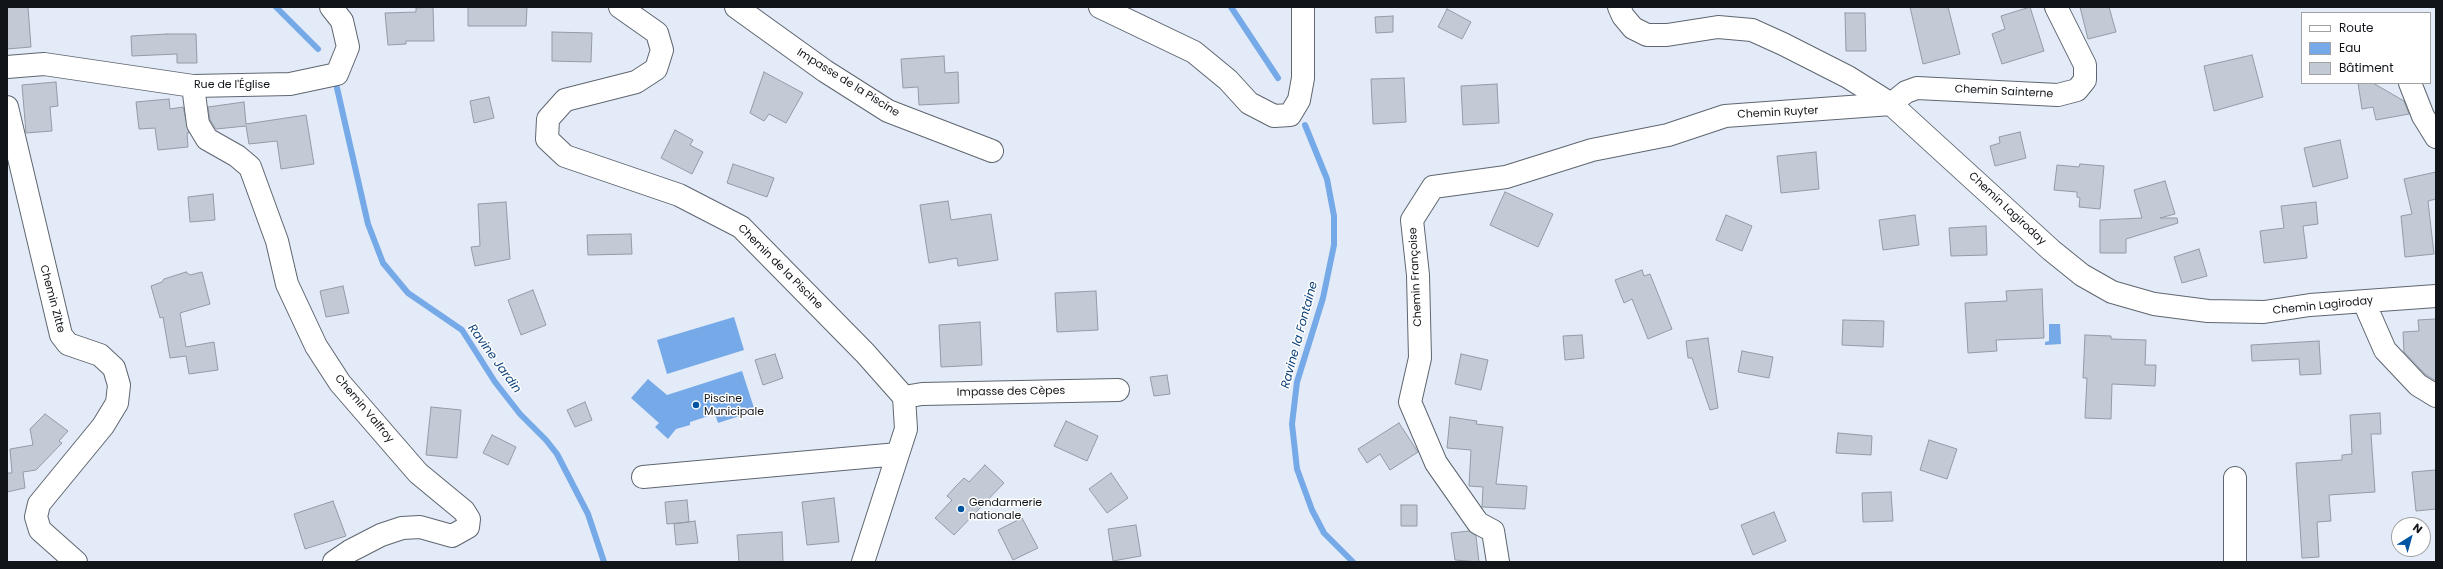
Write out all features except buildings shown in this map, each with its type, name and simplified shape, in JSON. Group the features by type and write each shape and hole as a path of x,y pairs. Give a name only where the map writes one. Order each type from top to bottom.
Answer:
{"street":[{"name":"Rue de l'Église","path":"7,67 52,65 193,86 290,84 337,74 348,47 342,22 331,7"},
{"name":"Chemin de la Piscine","path":"620,7 657,33 662,50 656,69 636,82 565,100 548,119 547,139 565,156 679,194 741,226 865,353 904,397"},
{"name":"Impasse de la Piscine","path":"736,7 825,71 888,112 992,151"},
{"path":"1100,7 1194,52 1228,80 1249,103 1274,116 1290,114 1299,100 1304,71 1303,7"},
{"name":"Chemin Lagiroday","path":"1619,7 1623,16 1633,28 1648,35 1666,35 1718,27 1752,30 1848,77 1891,104 2051,250 2082,275 2112,292 2154,304 2208,311 2264,312 2436,296"},
{"name":"Chemin Sainterne","path":"1891,104 1906,92 1917,88 2058,94 2077,90 2085,80 2085,65 2056,7"},
{"path":"2410,84 2423,116 2436,137"},
{"name":"Chemin Valfroy","path":"193,86 198,124 207,139 237,156 250,167 277,241 287,284 316,346 340,383 418,473 464,510 469,519 468,527 452,536 420,527 402,528 381,535 350,551 334,562"},
{"name":"Chemin Ruyter","path":"1668,135 1725,116 1891,104"},
{"name":"Chemin Zitte","path":"7,107 61,335 68,344 80,346 100,355 114,368 120,385 116,402 103,426 39,504 36,517 40,530 76,562"},
{"name":"Chemin Françoise","path":"1498,562 1494,531 1478,522 1436,463 1410,402 1420,358 1418,275 1412,220 1433,187 1506,177 1592,150 1668,135"},
{"path":"2364,302 2385,350 2418,385 2436,396"},
{"name":"Impasse des Cèpes","path":"904,397 922,394 1118,390"},
{"path":"863,562 906,429 904,397"},
{"path":"643,477 898,454"},
{"path":"2235,478 2235,562"}],"water":[{"path":"734,317 744,350 667,374 657,340"},
{"path":"2049,324 2060,324 2061,344 2045,345 2045,342 2049,341"},
{"name":"Piscine Municipale","path":"742,371 755,411 718,423 715,414 690,422 690,425 676,429 668,439 655,427 659,423 631,398 648,379 667,395"}],"waterway":[{"name":"Ravine Jardin","path":"276,7 318,49"},
{"name":"Ravine la Fontaine","path":"1231,7 1278,78"},
{"name":"Ravine Jardin","path":"337,88 368,224 383,263 408,293 462,330 495,382 520,414 546,440 557,454 588,514 604,562"},
{"name":"Ravine la Fontaine","path":"1305,125 1327,179 1334,216 1334,245 1323,298 1297,382 1292,424 1297,469 1312,510 1324,533 1353,562"}],"place":[{"name":"Piscine Municipale","path":"696,405"},
{"name":"Gendarmerie nationale","path":"961,509"}]}
